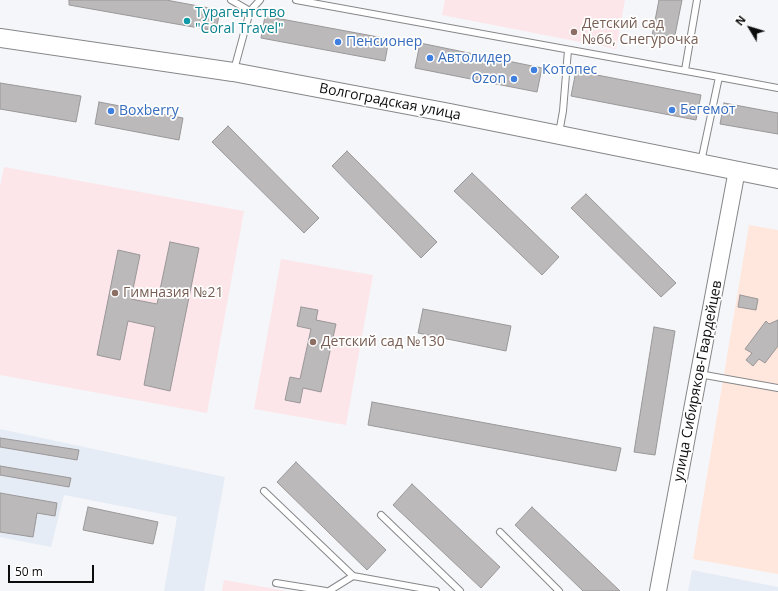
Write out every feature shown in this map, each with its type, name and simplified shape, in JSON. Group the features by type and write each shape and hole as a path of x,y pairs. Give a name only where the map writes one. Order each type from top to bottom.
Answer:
{"main road":[{"name":"Волгоградская улица","path":"0,38 233,72 443,111 701,164 778,178"}],"street":[{"name":"улица Сибиряков-Гвардейцев","path":"658,591 737,170"}],"lane":[{"path":"231,0 250,11"},
{"path":"233,72 250,11 260,0"},
{"path":"296,0 778,88"},
{"path":"685,70 697,0"},
{"path":"559,135 564,111 568,50"},
{"path":"701,164 719,77"},
{"path":"699,374 778,388"},
{"path":"264,491 353,576 436,591"},
{"path":"381,515 460,591"},
{"path":"500,532 559,591"},
{"path":"276,583 328,591 353,576"}],"shaded area":[{"name":"Детский сад №66, Снегурочка","path":"445,0 625,0 616,49 442,15"},
{"name":"Гимназия №21","path":"4,167 244,211 207,413 0,375 0,187"},
{"path":"749,225 778,230 778,574 693,559"},
{"name":"Детский сад №130","path":"281,259 373,275 346,425 254,409"},
{"path":"0,429 225,477 204,591 164,591 177,517 64,495 51,547 0,537"},
{"path":"692,570 778,587 778,591 688,591"},
{"path":"224,580 287,591 222,591"}],"building":[{"name":"Турагентство \"Coral Travel\"","path":"69,0 166,0 220,10 216,31 69,5"},
{"path":"659,0 682,0 674,40 652,36"},
{"path":"265,16 389,39 385,61 261,38"},
{"path":"420,43 542,68 537,92 415,68"},
{"path":"576,71 701,95 696,120 571,96"},
{"path":"0,83 81,96 76,122 0,109"},
{"path":"99,102 183,118 179,140 95,124"},
{"path":"724,103 778,113 778,134 720,124"},
{"path":"228,126 319,218 304,233 212,142"},
{"path":"347,151 437,242 421,258 332,166"},
{"path":"472,173 559,257 542,275 454,191"},
{"path":"586,194 676,283 661,297 571,208"},
{"path":"170,242 199,248 170,391 144,385 155,327 128,321 120,360 97,355 118,250 140,255 131,299 157,304"},
{"path":"740,295 758,299 756,310 738,307"},
{"path":"301,307 318,310 316,320 336,324 321,392 303,388 300,403 285,400 290,377 300,379 311,329 297,326"},
{"path":"423,309 511,326 506,351 418,333"},
{"path":"778,320 778,346 765,363 759,359 753,366 746,360 752,353 745,349 766,321 769,324"},
{"path":"654,327 675,331 655,455 634,452"},
{"path":"372,402 621,448 616,471 368,425"},
{"path":"0,438 79,450 77,460 0,447"},
{"path":"296,462 386,550 367,570 277,482"},
{"path":"0,466 71,478 69,487 0,475"},
{"path":"412,484 500,567 481,588 393,505"},
{"path":"0,493 57,503 55,516 37,513 33,537 0,532"},
{"path":"88,507 158,522 153,544 83,530"},
{"path":"532,507 620,591 583,591 515,525"}],"place":[{"name":"Турагентство \"Coral Travel\"","path":"187,21"},
{"name":"Детский сад №66, Снегурочка","path":"574,32"},
{"name":"Пенсионер","path":"338,42"},
{"name":"Автолидер","path":"430,58"},
{"name":"Котопес","path":"534,70"},
{"name":"Ozon","path":"514,79"},
{"name":"Бегемот","path":"672,110"},
{"name":"Boxberry","path":"111,111"},
{"name":"Гимназия №21","path":"115,293"},
{"name":"Детский сад №130","path":"313,342"}]}
